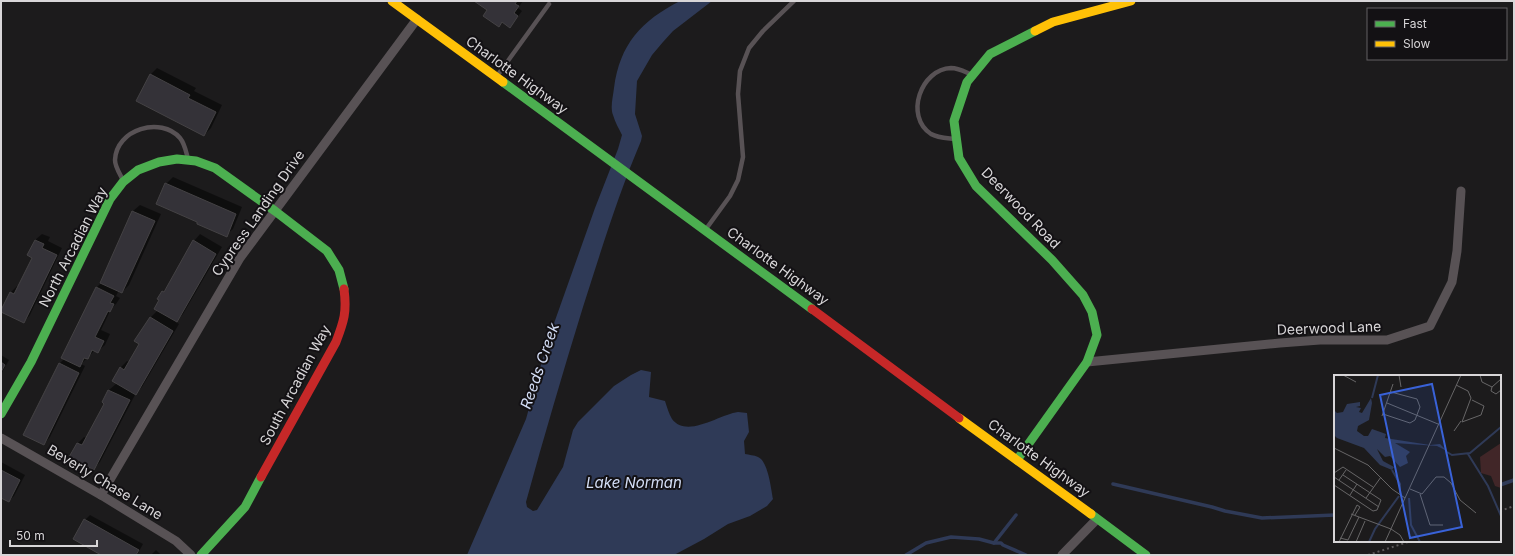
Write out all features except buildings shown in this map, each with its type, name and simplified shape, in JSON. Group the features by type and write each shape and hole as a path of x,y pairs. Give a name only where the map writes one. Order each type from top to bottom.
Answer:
{"street":[{"name":"Charlotte Highway","path":"392,1 1146,555"},
{"name":"Deerwood Road","path":"1017,460 1088,362 1097,335 1092,312 1083,295 1052,260 976,186 959,158 954,121 967,82 990,54 1053,22 1131,1"},
{"name":"Cypress Landing Drive","path":"101,495 240,258 417,19"},
{"name":"North Arcadian Way","path":"1,414 31,362 110,199 123,182 138,170 159,162 177,159 196,161 215,168 275,211"},
{"name":"Deerwood Lane","path":"1088,362 1320,340 1387,340 1430,326 1452,282 1457,251 1461,191"},
{"name":"South Arcadian Way","path":"201,555 245,507 336,342 343,322 346,307 345,294 339,270 327,251 275,211"},
{"name":"Beverly Chase Lane","path":"1,438 101,495 176,541 191,555"},
{"path":"1062,555 1097,519"}],"lane":[{"path":"705,230 730,196 738,180 743,157 738,94 740,71 749,48 763,30 794,1"},
{"path":"496,77 549,4"},
{"path":"956,139 935,136 929,133 924,127 919,116 917,107 919,95 921,89 927,81 941,70 953,68 973,75"},
{"path":"123,182 116,167 116,157 120,145 137,130 152,127 169,130 174,133 183,143 188,160"}],"path":[{"path":"1501,511 1514,506"},
{"path":"1368,555 1408,542"}],"water":[{"name":"Lake Norman","path":"680,1 712,1 673,31 652,55 637,81 635,114 642,136 641,141 617,202 603,244 526,502 527,507 533,511 537,510 563,467 573,430 578,422 614,386 641,370 651,372 649,397 665,401 672,419 678,425 686,427 695,426 738,412 747,413 749,432 744,441 745,454 758,457 764,464 767,469 773,499 767,506 750,516 728,524 674,555 467,555 526,419 547,343 595,208 618,149 622,135 612,112 612,105 617,72 621,59 627,46 644,26 654,17"}],"waterway":[{"path":"1501,485 1514,480"},
{"path":"1113,484 1225,511 1262,518 1334,515"},
{"path":"994,543 1016,515"},
{"path":"906,555 926,543 951,537 979,539 994,543 1001,543 1026,555"}],"traffic: fast":[{"path":"1017,460 1087,362 1097,335 1092,312 1083,295 1052,260 976,186 959,158 954,121 967,82 990,54 1035,31"},
{"path":"503,82 812,309"},
{"path":"1,414 31,362 110,199 123,182 138,170 159,162 177,159 196,161 215,168 327,251 339,270 344,289"},
{"path":"201,555 245,507 261,477"},
{"path":"1091,514 1146,555"}],"traffic: slow":[{"path":"392,1 503,82"},
{"path":"1035,31 1053,22 1131,1"},
{"path":"959,418 1091,514"}],"traffic: jam":[{"path":"261,477 336,342 344,316 344,289"},
{"path":"812,309 959,418"}],"water label":[{"name":"Reeds Creek","path":"540,366"}]}
